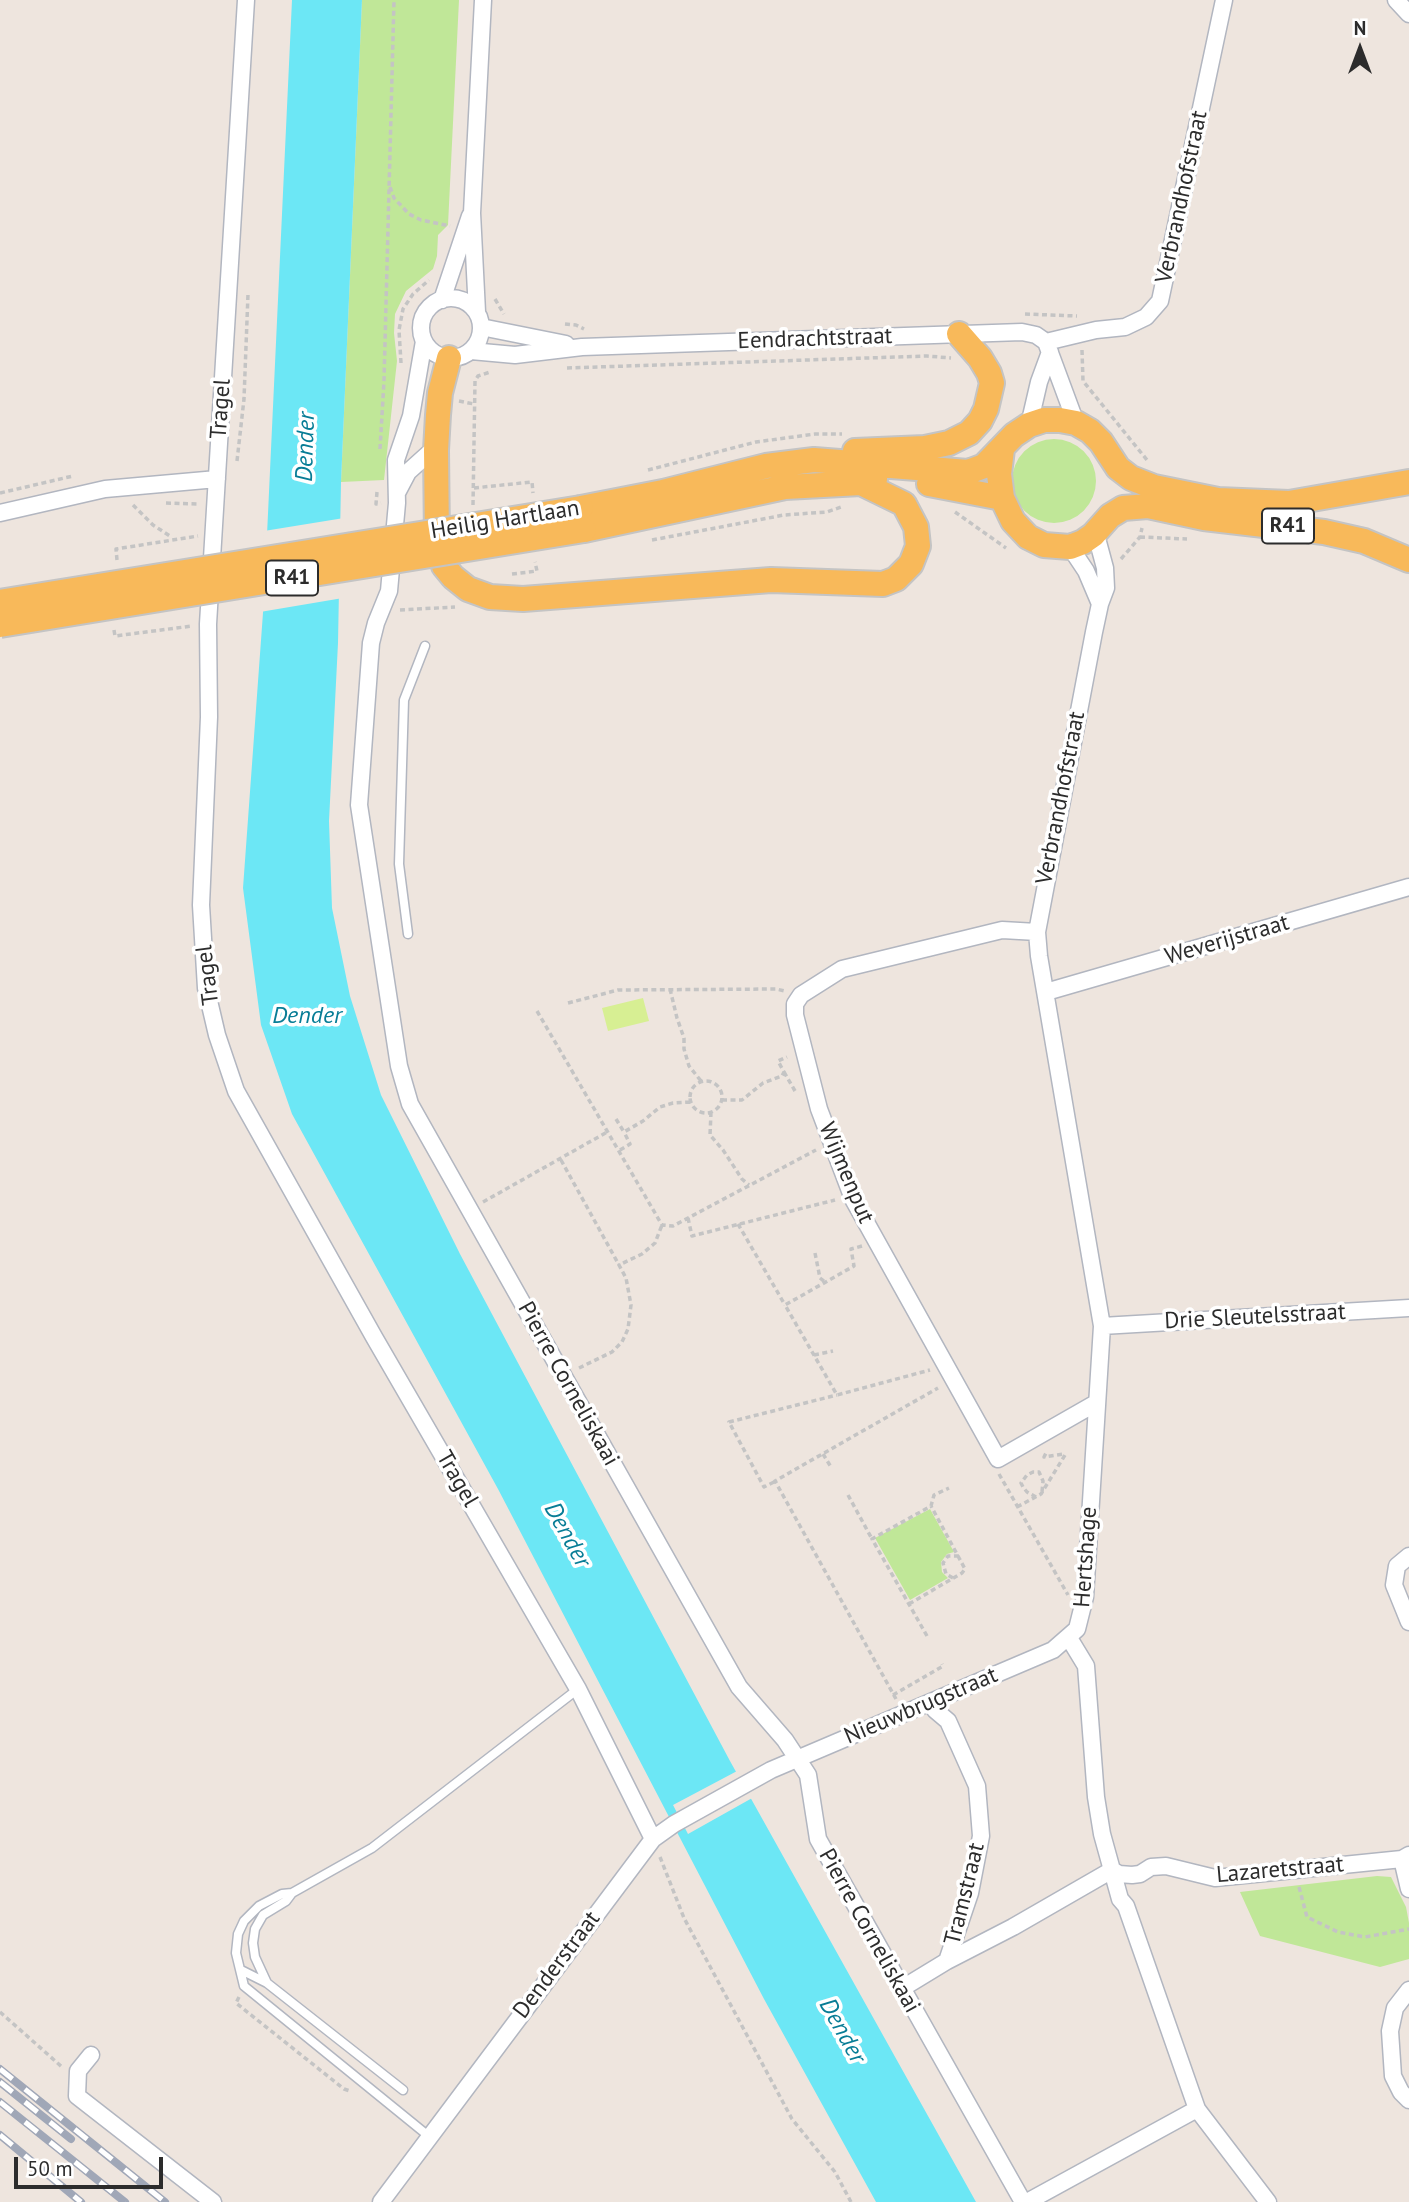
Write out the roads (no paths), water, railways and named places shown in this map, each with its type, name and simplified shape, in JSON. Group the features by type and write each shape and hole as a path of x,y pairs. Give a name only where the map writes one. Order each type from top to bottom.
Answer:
{"main road":[{"path":"814,460 836,452 949,443 970,433 986,409 992,383 979,358 959,334"},
{"path":"460,355 440,393 436,450 437,541 444,566 465,587 490,597 523,599 771,580 883,584 896,579 911,564 918,546 916,527 904,504 861,483"},
{"path":"1029,425 1044,420 1076,423"},
{"name":"R41","path":"1076,423 1090,431 1101,442 1118,468 1131,478 1154,487 1218,500 1289,503 1409,482"},
{"name":"Heilig Hartlaan","path":"0,625 582,519 663,492 766,466 814,460 968,472 984,466 1014,435 1029,425"},
{"path":"1002,449 999,474 1002,498 1013,521 1028,537 1044,545 1070,547"},
{"name":"Heilig Hartlaan","path":"0,602 582,519 785,487 861,483 869,479 944,485 1002,498"},
{"name":"R41","path":"1070,547 1093,535 1110,516 1123,508 1148,506 1204,518 1324,532 1364,541 1409,559"}],"street":[{"name":"Tragel","path":"246,0 208,624 209,717 201,905 206,988 217,1035 236,1091 374,1337 578,1689 653,1839"},
{"path":"479,319 463,300 452,298 434,303 421,325 424,341 438,355 460,355 477,344 479,319 472,213 483,0"},
{"name":"Verbrandhofstraat","path":"1048,347 1096,330 1125,327 1146,317 1160,301 1224,0"},
{"path":"1396,0 1409,14"},
{"path":"442,300 464,229 472,213"},
{"name":"Eendrachtstraat","path":"479,319 582,347"},
{"name":"Eendrachtstraat","path":"460,355 515,355 582,347 1022,332 1036,335 1048,347"},
{"name":"Pierre Corneliskaai","path":"424,341 411,416 396,460 397,498 389,591 376,623 368,666 359,805 399,1066 410,1104 739,1687 785,1740 808,1775 818,1839 901,1989 1025,2202"},
{"path":"1048,347 1076,423"},
{"path":"1029,425 1048,347"},
{"name":"Pierre Corneliskaai","path":"397,498 408,472 436,450"},
{"path":"0,513 105,489 217,479"},
{"name":"Verbrandhofstraat","path":"1046,992 1037,932 1100,604 1106,588 1105,568 1098,542 1093,535"},
{"path":"1070,547 1086,571 1100,604"},
{"name":"Weverijstraat","path":"1046,992 1409,887"},
{"name":"Wijmenput","path":"1037,932 1002,930 842,970 801,995 796,1004 795,1015 819,1110 852,1196 998,1459 1096,1404"},
{"name":"Hertshage","path":"1046,992 1102,1326 1085,1597 1077,1629 1069,1638 1086,1666 1096,1797 1102,1834 1120,1899 1126,1906 1196,2109 1268,2202"},
{"name":"Drie Sleutelsstraat","path":"1102,1326 1409,1308"},
{"path":"1409,1556 1397,1566 1394,1585 1409,1622"},
{"name":"Nieuwbrugstraat","path":"771,1770 1053,1650 1069,1638"},
{"name":"Tramstraat","path":"901,1989 947,1961 963,1917 976,1868 981,1817 979,1797 973,1775 948,1721 932,1702"},
{"name":"Denderstraat","path":"381,2202 653,1839 674,1824 771,1770"},
{"path":"1406,1857 1409,1889"},
{"name":"Lazaretstraat","path":"1112,1870 1132,1875 1140,1874 1151,1867 1166,1866 1215,1878 1406,1857"},
{"path":"947,1961 1112,1870"},
{"path":"1409,1990 1395,2008 1390,2031 1393,2076 1401,2092 1409,2100"},
{"path":"91,2056 78,2071 77,2096 213,2202"},
{"path":"1025,2202 1196,2109"}],"lane":[{"path":"408,934 399,864 404,700 425,646"},
{"path":"430,2138 244,1986 236,1953 236,1941 244,1921 259,1906 282,1894 292,1893 372,1848 578,1689"},
{"path":"267,1983 255,1957 255,1929 262,1915 286,1901 292,1893"},
{"path":"241,1970 267,1983 403,2091"}],"water":[{"name":"Dender","path":"292,0 362,0 329,821 332,908 350,996 381,1095 460,1254 730,1761 976,2202 876,2202 764,1999 498,1489 292,1114 261,1025 243,888 264,599"}],"railway":[{"path":"0,2069 165,2202"},
{"path":"0,2082 71,2139"},
{"path":"0,2102 125,2202"},
{"path":"0,2135 81,2202"}]}
